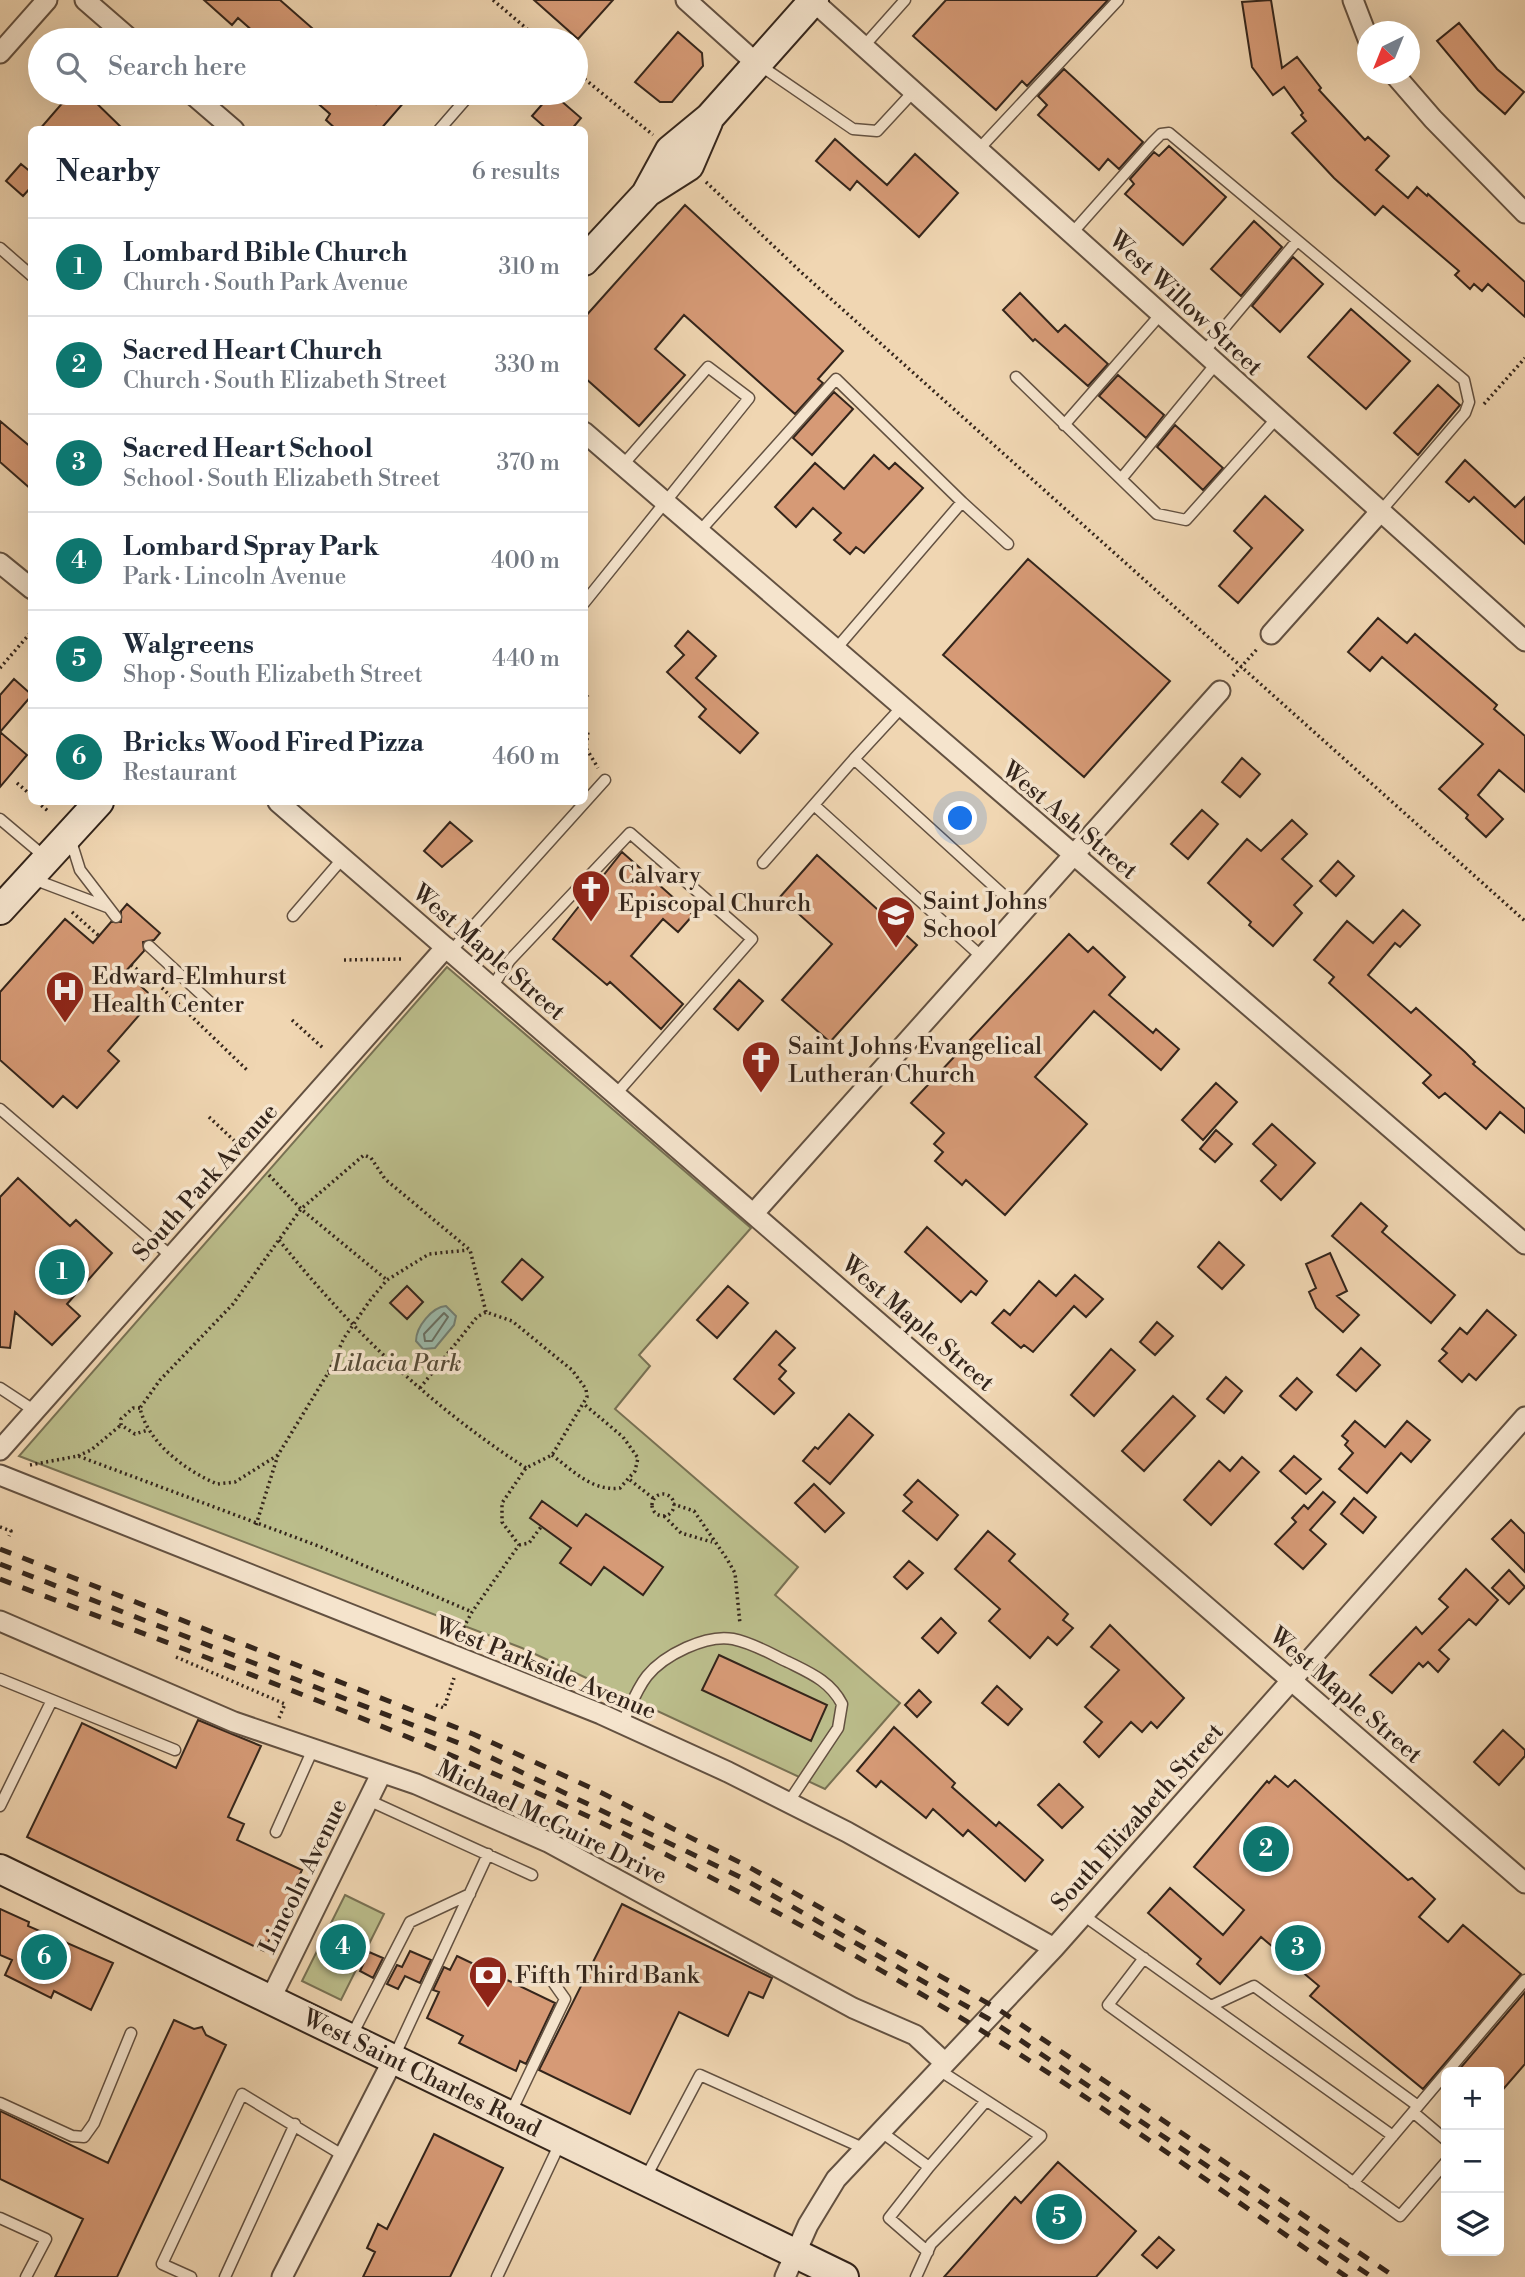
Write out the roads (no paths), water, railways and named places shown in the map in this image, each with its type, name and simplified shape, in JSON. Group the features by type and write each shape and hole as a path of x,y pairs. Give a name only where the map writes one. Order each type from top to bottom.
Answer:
{"main road":[{"path":"588,257 646,194 670,150 710,117 814,1"},
{"path":"0,910 96,805"},
{"name":"West Saint Charles Road","path":"0,1870 644,2181 790,2265 844,2277"}],"street":[{"path":"0,52 47,0"},
{"path":"85,0 117,28"},
{"path":"686,0 757,64"},
{"path":"1353,0 1361,21"},
{"name":"West Willow Street","path":"814,1 1525,641"},
{"path":"1403,84 1525,213"},
{"path":"205,105 228,126"},
{"name":"West Ash Street","path":"588,436 1525,1244"},
{"path":"1271,634 1380,512"},
{"path":"0,563 28,586"},
{"path":"754,1213 1220,691"},
{"name":"West Maple Street","path":"281,805 1525,1883"},
{"name":"South Park Avenue","path":"0,1450 448,949"},
{"name":"South Elizabeth Street","path":"790,2265 836,2179 1054,1948 1525,1417"},
{"name":"West Parkside Avenue","path":"0,1475 622,1724 788,1803 1054,1948"},
{"name":"Michael McGuire Drive","path":"0,1621 234,1722 448,1797 614,1876 853,2008 915,2035 942,2067"},
{"name":"Lincoln Avenue","path":"270,2000 381,1774"},
{"path":"282,2277 393,2060"}],"lane":[{"path":"863,46 905,0"},
{"path":"979,149 1118,0"},
{"path":"757,64 853,129 877,131 914,91"},
{"path":"442,126 461,105"},
{"path":"1073,232 1152,142 1161,134 1169,133 1464,380 1469,402 1465,413 1380,512"},
{"path":"1121,479 1297,241"},
{"path":"0,248 28,272"},
{"path":"1064,425 1160,315"},
{"path":"588,598 749,398 708,367 622,466"},
{"path":"1016,377 1157,514 1186,520 1276,419"},
{"path":"699,532 836,379 1008,544"},
{"path":"835,651 962,502"},
{"path":"762,863 901,708"},
{"path":"854,759 1022,912"},
{"path":"588,798 605,780"},
{"path":"448,949 582,805"},
{"path":"814,805 982,957"},
{"path":"0,819 38,868 107,907"},
{"path":"492,987 510,960 630,833 752,939 616,1094"},
{"path":"69,834 80,870 116,916"},
{"path":"293,916 343,858"},
{"path":"149,946 215,1007"},
{"path":"0,1109 171,1256"},
{"path":"0,1388 34,1411"},
{"path":"622,1724 646,1677 657,1665 716,1638 742,1642 825,1681 842,1704 838,1728 788,1803"},
{"path":"0,1679 175,1750"},
{"path":"0,1807 52,1700"},
{"path":"276,1832 313,1749"},
{"path":"368,1800 533,1875"},
{"path":"393,2060 488,1854"},
{"path":"350,2039 410,1922 470,1894"},
{"path":"1083,1915 1393,2136"},
{"path":"1144,1958 1108,2005 1400,2217 1441,2168"},
{"path":"1452,2067 1525,1980"},
{"path":"509,2115 565,1998 553,1982"},
{"path":"1211,2006 1254,1986 1416,2109 1441,2135"},
{"path":"0,2103 72,2136 84,2137 94,2123 131,2033"},
{"path":"916,2277 931,2244 1041,2136 986,2101 942,2067"},
{"path":"644,2181 700,2075 863,2148"},
{"path":"1353,2183 1441,2080"},
{"path":"191,2277 162,2264 242,2094 344,2156"},
{"path":"928,2252 889,2218 986,2101"},
{"path":"225,2277 295,2124"},
{"path":"880,2131 929,2167"},
{"path":"497,2277 562,2141"},
{"path":"0,2218 46,2239 26,2277"}],"water":[{"path":"446,1306 456,1316 454,1325 435,1348 423,1349 416,1341 419,1330 430,1314"}],"railway":[{"path":"0,1549 473,1734 598,1791 749,1867 998,2009 1395,2277"},
{"path":"0,1564 469,1747 742,1878 989,2019 1372,2277"},
{"path":"0,1579 419,1742 584,1814 705,1874 863,1960 1026,2058 1347,2277"}],"place":[{"name":"Calvary Episcopal Church","path":"591,923"},
{"name":"Saint Johns School","path":"896,949"},
{"name":"Edward-Elmhurst Health Center","path":"65,1024"},
{"name":"Saint Johns Evangelical Lutheran Church","path":"761,1094"},
{"name":"Lombard Bible Church","path":"62,1272"},
{"name":"Sacred Heart Church","path":"1266,1849"},
{"name":"Lombard Spray Park","path":"343,1947"},
{"name":"Sacred Heart School","path":"1298,1948"},
{"name":"Bricks Wood Fired Pizza","path":"44,1957"},
{"name":"Fifth Third Bank","path":"488,2009"},
{"name":"Walgreens","path":"1059,2217"}],"park label":[{"name":"Lilacia Park","path":"397,1363"}]}
